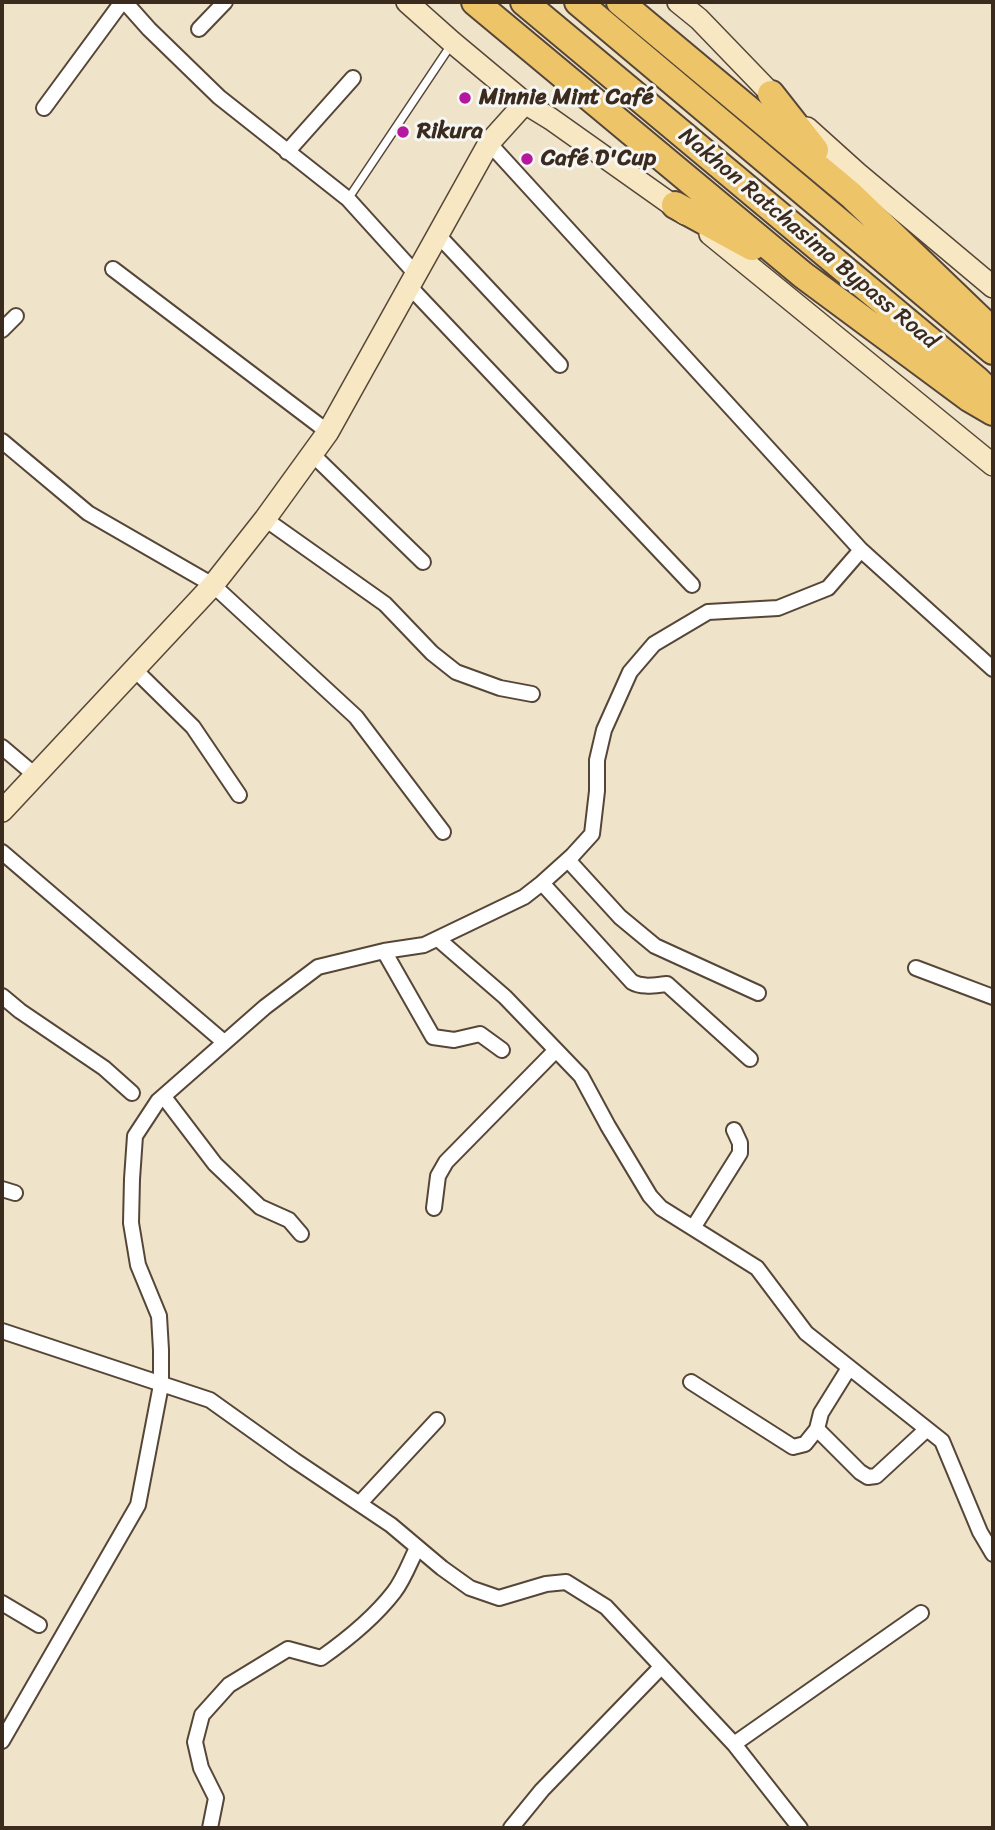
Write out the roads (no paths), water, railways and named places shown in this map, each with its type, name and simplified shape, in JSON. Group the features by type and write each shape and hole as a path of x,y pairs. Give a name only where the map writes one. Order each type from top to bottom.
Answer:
{"highway":[{"path":"475,2 803,275 969,398 993,411"},
{"name":"Nakhon Ratchasima Bypass Road","path":"524,2 993,396"},
{"name":"Nakhon Ratchasima Bypass Road","path":"578,2 993,351"},
{"path":"620,2 851,195 993,332"},
{"path":"771,94 851,195"},
{"path":"675,205 803,275"}],"main road":[{"path":"407,2 525,103 675,205 993,465"},
{"path":"678,2 699,19 771,94 857,173 993,287"},
{"path":"2,811 213,585 265,519 328,432 489,143 525,103"}],"street":[{"path":"44,108 123,2 219,97 348,199 412,280 692,584"},
{"path":"199,29 225,2"},
{"path":"288,152 353,78"},
{"path":"489,143 861,550 993,669"},
{"path":"437,234 560,365"},
{"path":"113,269 328,432"},
{"path":"2,330 16,316"},
{"path":"2,441 88,513 213,585 356,717 443,832"},
{"path":"312,454 423,562"},
{"path":"265,519 385,604 432,653 456,672 500,688 532,694"},
{"path":"2,1741 138,1505 160,1385 161,1350 159,1316 138,1265 131,1223 135,1136 158,1101 265,1007 318,967 384,951 424,945 524,897 542,883 592,834 597,760 604,730 630,672 654,643 708,612 778,608 828,588 861,550"},
{"path":"134,670 193,727 239,795"},
{"path":"2,747 35,775"},
{"path":"2,852 224,1042"},
{"path":"568,860 620,918 655,946 758,993"},
{"path":"542,883 632,982 639,986 667,984 750,1059"},
{"path":"438,939 505,997 581,1076 650,1196 661,1208 757,1268 806,1333 942,1441 980,1532 993,1554"},
{"path":"384,951 433,1037 454,1041 480,1034 502,1050"},
{"path":"916,968 993,997"},
{"path":"2,996 104,1068 132,1093"},
{"path":"433,1208 438,1176 446,1162 555,1050"},
{"path":"164,1097 215,1164 260,1207 289,1220 301,1234"},
{"path":"693,1228 740,1153 740,1143 734,1130"},
{"path":"2,1331 210,1400 391,1525 470,1588 499,1598 546,1584 566,1582 606,1606 734,1744 800,1828"},
{"path":"691,1382 793,1447 805,1444 817,1429 828,1398 849,1368"},
{"path":"360,1503 436,1420"},
{"path":"817,1429 868,1477 876,1476 927,1429"},
{"path":"211,1828 216,1798 201,1768 195,1742 202,1715 229,1685 288,1649 321,1658 343,1642 367,1623 395,1590 417,1548"},
{"path":"2,1603 39,1625"},
{"path":"734,1744 920,1613"},
{"path":"511,1828 542,1790 661,1667"}],"lane":[{"path":"348,199 452,43"}],"place":[{"name":"Minnie Mint Café","path":"465,98"},
{"name":"Rikura","path":"403,132"},
{"name":"Café D'Cup","path":"527,159"}]}
